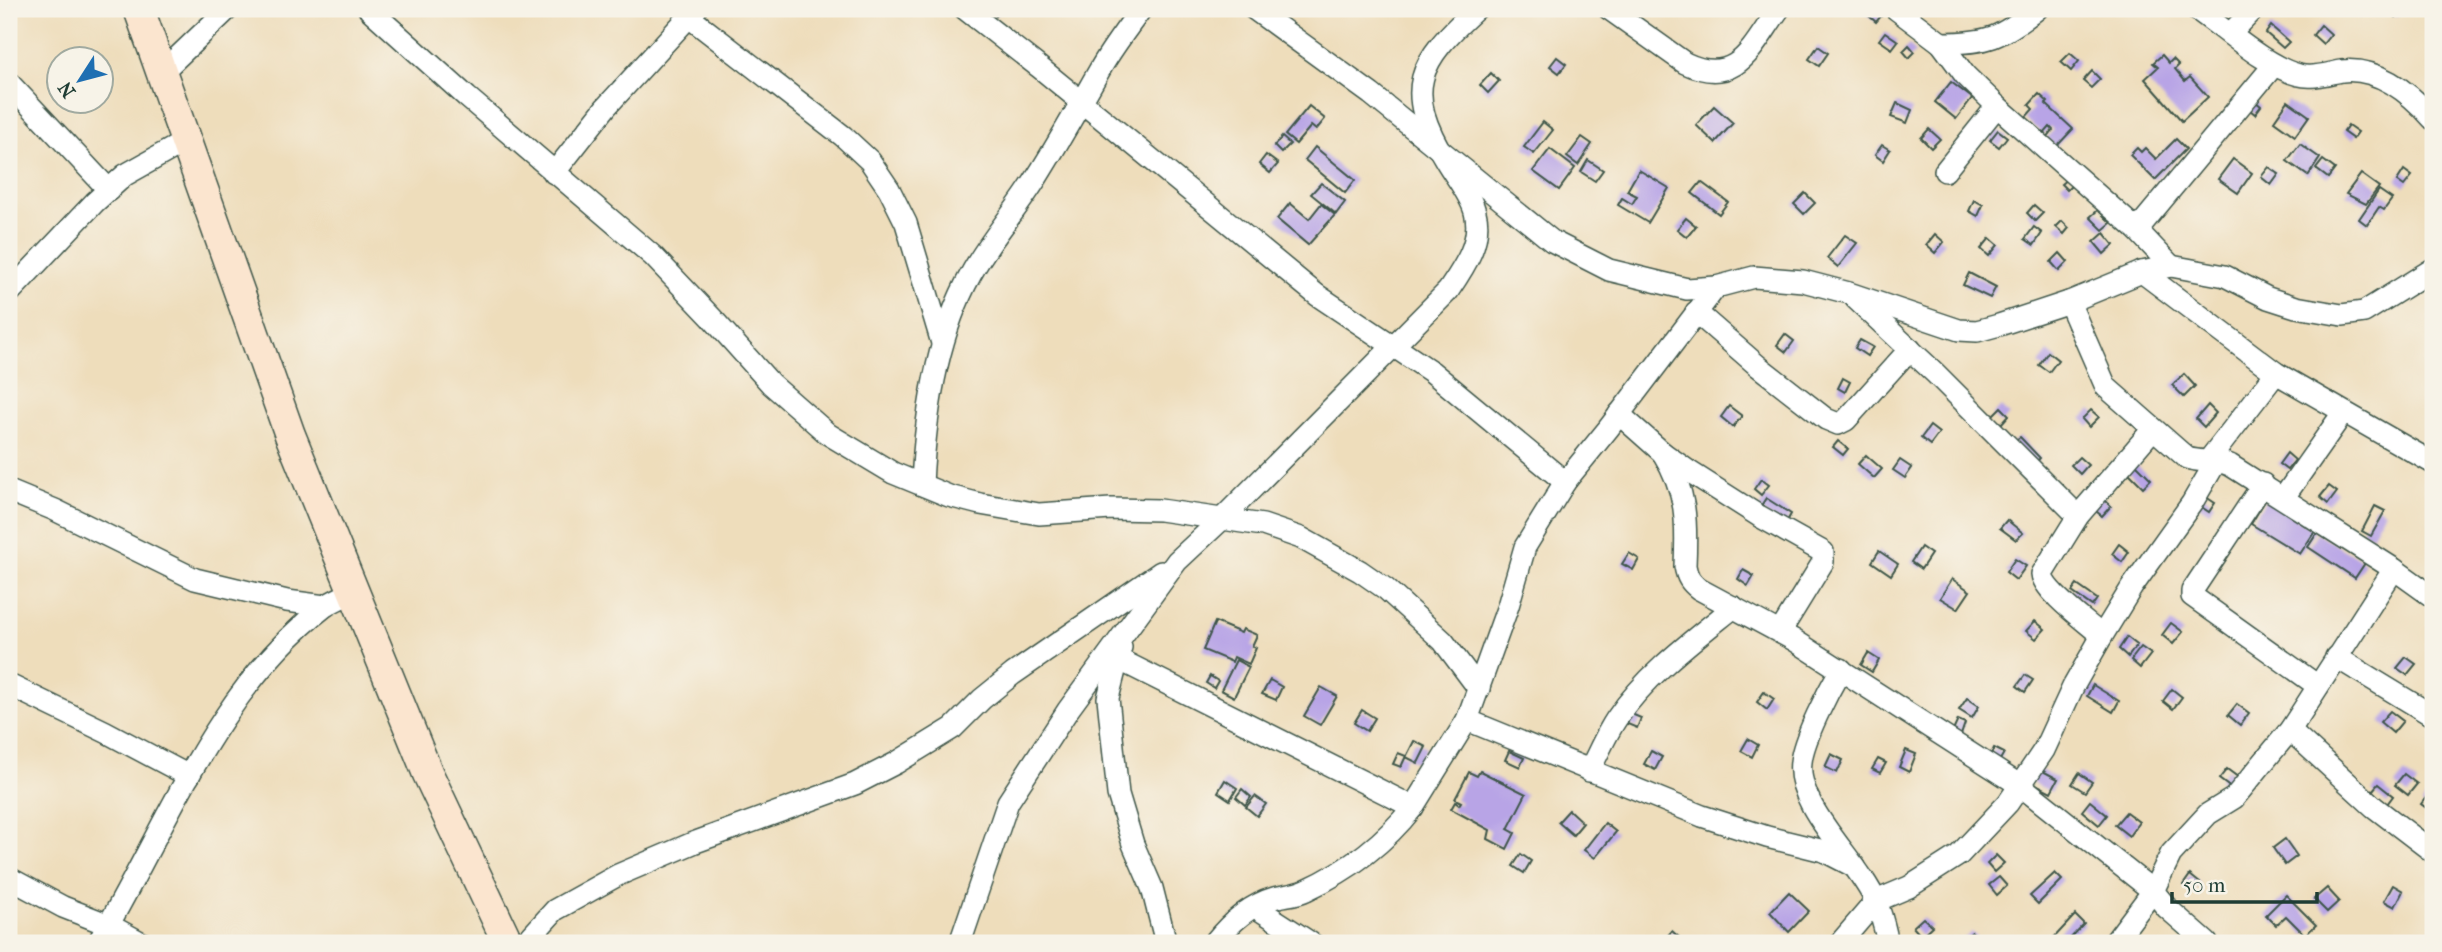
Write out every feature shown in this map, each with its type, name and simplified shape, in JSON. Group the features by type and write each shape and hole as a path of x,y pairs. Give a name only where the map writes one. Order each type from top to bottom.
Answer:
{"street":[{"path":"139,9 289,435 428,774 508,943"},
{"path":"160,72 228,9"},
{"path":"369,9 653,256 771,384 828,433 893,472 949,496 981,504 1039,514 1111,509 1148,510 1263,525 1301,538 1386,589 1443,642 1479,689"},
{"path":"965,9 1317,295 1432,372 1565,482"},
{"path":"922,485 924,450 942,343 972,272 1036,179 1083,103 1100,69 1141,9"},
{"path":"1254,9 1371,94 1552,241 1609,270 1687,289 1716,287 1754,278 1802,281 1849,293 1943,325 1977,331 2069,302 2141,272 2171,266 2225,276 2267,298 2296,307 2342,315 2364,312 2433,269"},
{"path":"525,943 555,910 618,875 692,843 855,784 953,729 982,699 1013,674 1177,561 1222,519 1448,291 1475,243 1476,214 1468,195 1439,149 1419,98 1422,78 1432,57 1445,37 1476,9"},
{"path":"1609,9 1685,63 1698,69 1725,71 1741,61 1779,9"},
{"path":"1896,9 1941,43 1965,75 2137,230 2171,266"},
{"path":"1941,43 1996,38 2037,9"},
{"path":"2196,9 2274,65 2307,76 2355,69 2371,73 2402,91 2433,119"},
{"path":"2231,33 2254,9"},
{"path":"555,173 606,107 692,13 870,161 889,189 906,223 942,343"},
{"path":"2137,230 2274,65"},
{"path":"9,83 109,190"},
{"path":"1945,171 1997,106"},
{"path":"9,293 125,174 184,142"},
{"path":"2141,272 2276,373 2433,463"},
{"path":"1214,943 1226,928 1255,907 1273,899 1302,892 1348,867 1403,820 1413,807 1466,720 1508,607 1525,547 1565,482 1716,287"},
{"path":"1849,293 1910,349 2078,516"},
{"path":"2069,302 2106,387 2187,458 2196,461 2213,460 2230,465 2284,497 2433,597"},
{"path":"1696,312 1758,366 1826,419 1838,424 1846,420 1910,349"},
{"path":"1840,943 1876,901 1909,887 1959,855 1976,840 2021,786 2044,750 2073,687 2132,587 2192,503 2213,460 2276,373"},
{"path":"2284,497 2343,413"},
{"path":"1619,414 1663,453 1759,516 1823,552 1823,562 1780,632"},
{"path":"2102,636 2054,594 2042,580 2042,574 2078,516 2153,429"},
{"path":"1663,453 1676,477 1686,509 1686,575 1699,589 1780,632 1841,669 2021,786 2153,891 2167,908 2207,943"},
{"path":"2263,484 2192,592 2192,596 2318,687"},
{"path":"9,491 55,510 195,579 287,601 325,606"},
{"path":"960,943 1008,802 1068,710 1177,561"},
{"path":"2114,943 2153,891 2171,854 2208,814 2234,798 2290,730 2394,569"},
{"path":"104,934 189,776 239,695 256,672 325,606 352,592"},
{"path":"1589,771 1615,721 1628,703 1684,648 1734,607"},
{"path":"1124,635 1108,698 1118,794 1133,844 1152,888 1167,943"},
{"path":"2336,657 2433,716"},
{"path":"1118,659 1413,807"},
{"path":"1841,669 1806,745 1801,774 1809,801 1817,815 1876,901 1888,943"},
{"path":"9,685 189,776"},
{"path":"1466,720 1702,816 1767,837 1824,850 1855,867"},
{"path":"2290,730 2374,807 2433,852"},
{"path":"9,878 63,907 104,934 142,943"},
{"path":"1255,907 1311,943"}],"building":[{"path":"986,9 1001,9 996,16"},
{"path":"1861,9 1887,9 1876,22"},
{"path":"2388,9 2403,9 2396,17"},
{"path":"2321,25 2331,34 2323,44 2313,35"},
{"path":"2271,26 2289,42 2283,48 2266,33"},
{"path":"1885,32 1898,41 1892,49 1879,40"},
{"path":"1909,45 1915,52 1909,58 1903,51"},
{"path":"1818,46 1828,53 1819,66 1809,59"},
{"path":"2070,53 2079,61 2071,71 2061,62"},
{"path":"2162,55 2169,63 2173,59 2179,65 2175,69 2185,81 2190,77 2208,97 2182,121 2145,79 2158,67 2153,63"},
{"path":"1557,57 1566,64 1559,73 1550,66"},
{"path":"2092,71 2100,79 2091,88 2083,81"},
{"path":"1491,73 1499,81 1488,93 1480,85"},
{"path":"1951,82 1972,98 1956,119 1935,102"},
{"path":"2039,94 2073,129 2056,147 2047,138 2053,130 2050,127 2044,134 2024,119 2033,109 2029,105"},
{"path":"2288,101 2309,116 2295,136 2274,121"},
{"path":"2256,102 2261,106 2255,114 2250,110"},
{"path":"1897,103 1912,110 1907,123 1891,117"},
{"path":"1309,106 1325,119 1316,130 1311,126 1296,144 1285,135"},
{"path":"1714,106 1733,123 1715,143 1696,125"},
{"path":"1543,122 1553,130 1534,154 1524,147"},
{"path":"2348,125 2358,132 2353,139 2343,132"},
{"path":"1929,129 1940,139 1931,148 1921,138"},
{"path":"1998,130 2007,137 1999,147 1990,140"},
{"path":"1282,137 1290,144 1281,153 1274,146"},
{"path":"1582,137 1592,144 1578,165 1567,157"},
{"path":"2176,139 2186,149 2155,180 2130,155 2137,148 2141,152 2145,148 2156,159"},
{"path":"2300,144 2320,158 2308,176 2287,161"},
{"path":"1882,145 1890,150 1883,161 1875,155"},
{"path":"1315,147 1355,180 1345,193 1305,160"},
{"path":"1550,149 1575,168 1559,190 1533,171"},
{"path":"1266,155 1278,164 1270,173 1259,164"},
{"path":"2233,159 2252,173 2238,193 2218,179"},
{"path":"1588,160 1603,170 1595,181 1581,172"},
{"path":"2323,160 2335,169 2328,178 2316,169"},
{"path":"2269,167 2279,174 2271,185 2261,177"},
{"path":"1639,170 1669,188 1648,223 1618,205 1622,198 1632,204 1637,196 1627,191"},
{"path":"2404,170 2412,176 2404,186 2397,181"},
{"path":"2361,174 2379,187 2366,204 2346,194"},
{"path":"2067,179 2072,185 2067,190 2061,184"},
{"path":"1701,182 1728,202 1719,214 1692,193"},
{"path":"1321,183 1345,202 1336,214 1311,194"},
{"path":"2379,190 2392,199 2384,210 2379,207 2367,225 2359,219"},
{"path":"1805,193 1815,203 1804,214 1794,204"},
{"path":"1974,200 1983,205 1978,216 1969,211"},
{"path":"1290,203 1309,219 1321,204 1335,215 1308,245 1277,219"},
{"path":"2034,205 2043,213 2035,221 2027,213"},
{"path":"2098,210 2111,223 2103,230 2090,217"},
{"path":"1686,218 1696,226 1687,237 1677,229"},
{"path":"2062,221 2069,228 2064,234 2056,227"},
{"path":"2034,227 2042,233 2034,245 2025,239"},
{"path":"2104,233 2114,245 2104,254 2094,242"},
{"path":"1935,234 1944,242 1935,253 1926,245"},
{"path":"1845,235 1857,243 1838,267 1827,258"},
{"path":"1990,238 1998,245 1989,256 1981,249"},
{"path":"2060,253 2068,262 2059,271 2051,262"},
{"path":"1969,273 1996,287 1990,298 1963,285"},
{"path":"1785,334 1794,341 1786,352 1777,345"},
{"path":"1860,340 1873,347 1867,356 1855,348"},
{"path":"2048,352 2058,360 2049,372 2039,365"},
{"path":"2184,374 2195,386 2184,397 2172,385"},
{"path":"1843,378 1850,382 1845,392 1838,388"},
{"path":"2208,405 2216,413 2204,427 2196,419"},
{"path":"1729,406 1742,416 1733,427 1721,417"},
{"path":"2001,407 2009,415 2001,424 1992,416"},
{"path":"2091,410 2099,417 2089,427 2082,419"},
{"path":"1930,426 1939,433 1930,445 1921,438"},
{"path":"2020,437 2040,458 2034,465 2013,442"},
{"path":"1838,441 1848,449 1843,455 1833,447"},
{"path":"2287,453 2295,460 2287,470 2279,464"},
{"path":"1866,455 1882,469 1874,478 1858,464"},
{"path":"2079,457 2088,465 2080,474 2071,465"},
{"path":"1900,460 1912,468 1905,478 1893,470"},
{"path":"2132,460 2151,479 2143,487 2124,468"},
{"path":"1761,479 1769,485 1761,495 1754,489"},
{"path":"2329,486 2337,492 2328,504 2320,497"},
{"path":"2100,495 2111,506 2102,516 2090,506"},
{"path":"2203,495 2215,503 2209,512 2197,504"},
{"path":"1766,498 1791,514 1785,525 1759,509"},
{"path":"2266,499 2315,531 2300,554 2251,524"},
{"path":"2375,506 2385,511 2371,536 2362,531"},
{"path":"2007,520 2023,533 2016,540 2000,528"},
{"path":"2317,533 2365,563 2355,578 2308,547"},
{"path":"2119,544 2129,552 2122,562 2112,554"},
{"path":"1921,547 1931,554 1921,569 1911,562"},
{"path":"1879,551 1898,564 1891,575 1872,562"},
{"path":"1629,553 1639,559 1633,570 1622,564"},
{"path":"2015,559 2026,566 2016,580 2006,572"},
{"path":"1743,570 1754,576 1748,586 1738,579"},
{"path":"1952,579 1970,591 1958,609 1940,598"},
{"path":"2077,585 2097,599 2092,606 2072,592"},
{"path":"2035,621 2045,629 2036,639 2026,631"},
{"path":"1215,622 1241,633 1243,629 1257,635 1252,646 1256,648 1249,664 1234,657 1232,662 1203,650"},
{"path":"2171,623 2183,632 2173,644 2162,635"},
{"path":"2127,637 2137,645 2128,657 2119,649"},
{"path":"2141,647 2151,654 2140,668 2131,660"},
{"path":"1868,653 1879,660 1872,672 1861,665"},
{"path":"2406,657 2416,664 2407,675 2397,668"},
{"path":"1236,660 1249,667 1234,697 1221,690"},
{"path":"2025,675 2033,680 2025,692 2017,686"},
{"path":"1210,676 1218,681 1214,688 1206,683"},
{"path":"1270,680 1282,687 1276,700 1262,694"},
{"path":"2093,685 2119,701 2113,712 2087,696"},
{"path":"1321,687 1337,696 1320,725 1304,716"},
{"path":"2172,689 2182,697 2173,709 2163,701"},
{"path":"1764,692 1774,699 1767,710 1757,702"},
{"path":"1967,698 1979,706 1972,718 1959,710"},
{"path":"2237,704 2249,713 2240,725 2228,715"},
{"path":"1362,710 1375,718 1367,731 1354,723"},
{"path":"2390,711 2403,721 2393,733 2380,722"},
{"path":"1629,713 1641,718 1637,728 1625,723"},
{"path":"1958,720 1965,723 1961,735 1953,731"},
{"path":"1748,739 1758,745 1752,757 1741,751"},
{"path":"1414,741 1426,747 1418,763 1406,757"},
{"path":"1994,748 2004,753 1997,765 1988,760"},
{"path":"1906,750 1916,754 1909,772 1899,767"},
{"path":"1509,751 1524,758 1520,767 1505,760"},
{"path":"1651,751 1662,757 1655,770 1644,764"},
{"path":"1398,753 1406,756 1401,767 1393,764"},
{"path":"1831,754 1843,760 1837,773 1825,767"},
{"path":"1878,759 1886,763 1880,773 1872,769"},
{"path":"2035,767 2058,779 2051,792 2028,780"},
{"path":"2227,769 2239,778 2231,788 2219,779"},
{"path":"1480,771 1526,794 1508,829 1515,833 1507,849 1488,839 1490,830 1451,809 1455,802 1459,805 1461,802 1455,799 1469,772 1477,776"},
{"path":"2079,773 2092,782 2085,792 2072,784"},
{"path":"2404,774 2417,784 2408,795 2395,785"},
{"path":"1225,780 1237,788 1230,800 1218,792"},
{"path":"2378,784 2393,796 2387,804 2372,791"},
{"path":"1242,789 1251,797 1245,805 1236,797"},
{"path":"2431,791 2433,793 2433,813 2421,804"},
{"path":"1255,796 1266,804 1257,816 1246,807"},
{"path":"2090,801 2107,815 2099,825 2082,811"},
{"path":"1569,810 1583,823 1573,835 1558,822"},
{"path":"2126,812 2139,822 2129,836 2115,825"},
{"path":"1605,823 1616,832 1595,858 1584,850"},
{"path":"2285,839 2297,856 2285,865 2273,848"},
{"path":"1521,854 1531,861 1524,873 1513,866"},
{"path":"1996,855 2004,863 1994,872 1987,864"},
{"path":"2055,873 2062,880 2038,904 2030,896"},
{"path":"2190,875 2200,883 2192,892 2183,885"},
{"path":"1999,877 2007,886 1997,895 1989,885"},
{"path":"2393,885 2403,891 2395,907 2384,901"},
{"path":"2327,888 2339,901 2327,912 2314,899"},
{"path":"1789,892 1809,911 1789,932 1770,912"},
{"path":"2286,895 2316,925 2305,935 2286,916 2276,925 2266,915"},
{"path":"2075,915 2084,924 2066,943 2049,943"},
{"path":"1923,918 1932,926 1921,936 1913,927"},
{"path":"1672,931 1682,940 1680,943 1661,943"},
{"path":"1972,932 1982,943 1962,943 1961,941"}]}
